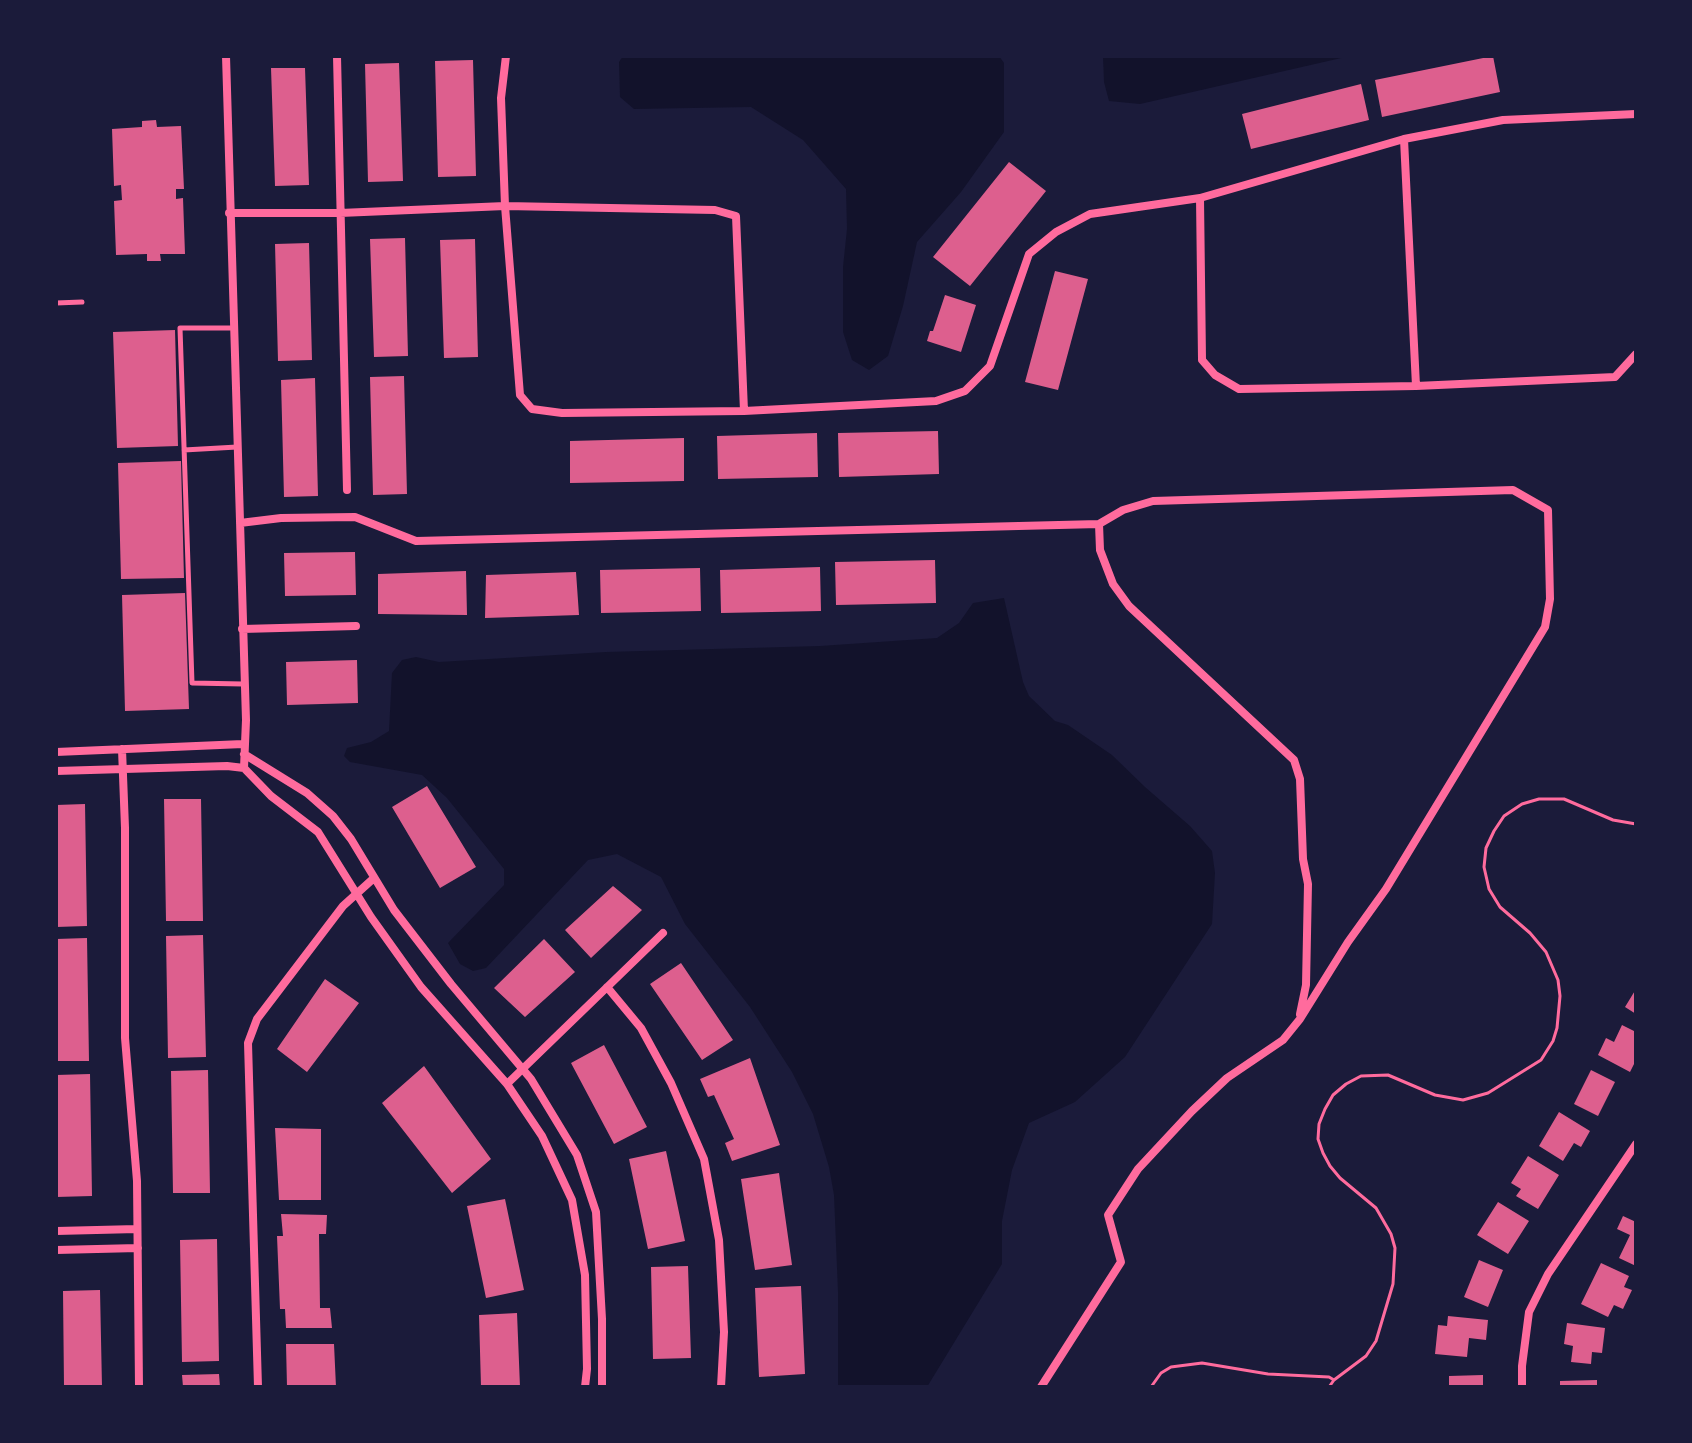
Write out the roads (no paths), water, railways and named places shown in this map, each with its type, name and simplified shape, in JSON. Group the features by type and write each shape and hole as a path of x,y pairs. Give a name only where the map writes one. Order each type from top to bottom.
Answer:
{"street":[{"path":"226,56 246,720 244,768 271,796 318,832 371,917 421,987 507,1084 542,1136 572,1200 585,1275 585,1387"},
{"path":"337,56 347,490"},
{"path":"506,56 501,98 505,206 520,395 532,409 562,413 744,411 936,401 965,391 990,366 1029,254 1056,232 1090,214 1200,198 1404,139 1503,120 1636,114"},
{"path":"1404,139 1416,386"},
{"path":"1200,198 1202,360 1215,375 1239,389 1416,386 1615,377 1633,358"},
{"path":"229,213 340,213 505,206 715,210 736,216 744,411"},
{"path":"240,523 281,518 355,517 416,541 1099,524 1123,510 1153,501 1513,490 1548,510 1550,599 1545,627 1386,889 1348,942 1300,1019 1283,1040 1227,1078 1138,1169 1108,1215 1121,1262 1041,1387"},
{"path":"1099,524 1100,550 1113,584 1129,606 1294,760 1300,779 1303,859 1308,884 1306,985 1300,1019"},
{"path":"242,629 356,626"},
{"path":"122,749 125,1038 137,1181 139,1387"},
{"path":"56,752 244,749 307,793 333,816 351,839 394,910 523,1069 577,1155 596,1212 602,1387"},
{"path":"56,771 244,768"},
{"path":"258,1387 248,1043 257,1019 343,906 374,878"},
{"path":"507,1084 663,933"},
{"path":"607,987 641,1028 671,1083 704,1159 719,1240 724,1332 721,1387"},
{"path":"1522,1387 1529,1312 1548,1274 1636,1144"},
{"path":"56,1231 137,1229"},
{"path":"56,1250 138,1248"}],"lane":[{"path":"56,303 82,302"},
{"path":"233,328 180,328 192,683 243,684"},
{"path":"184,450 237,447"}]}
